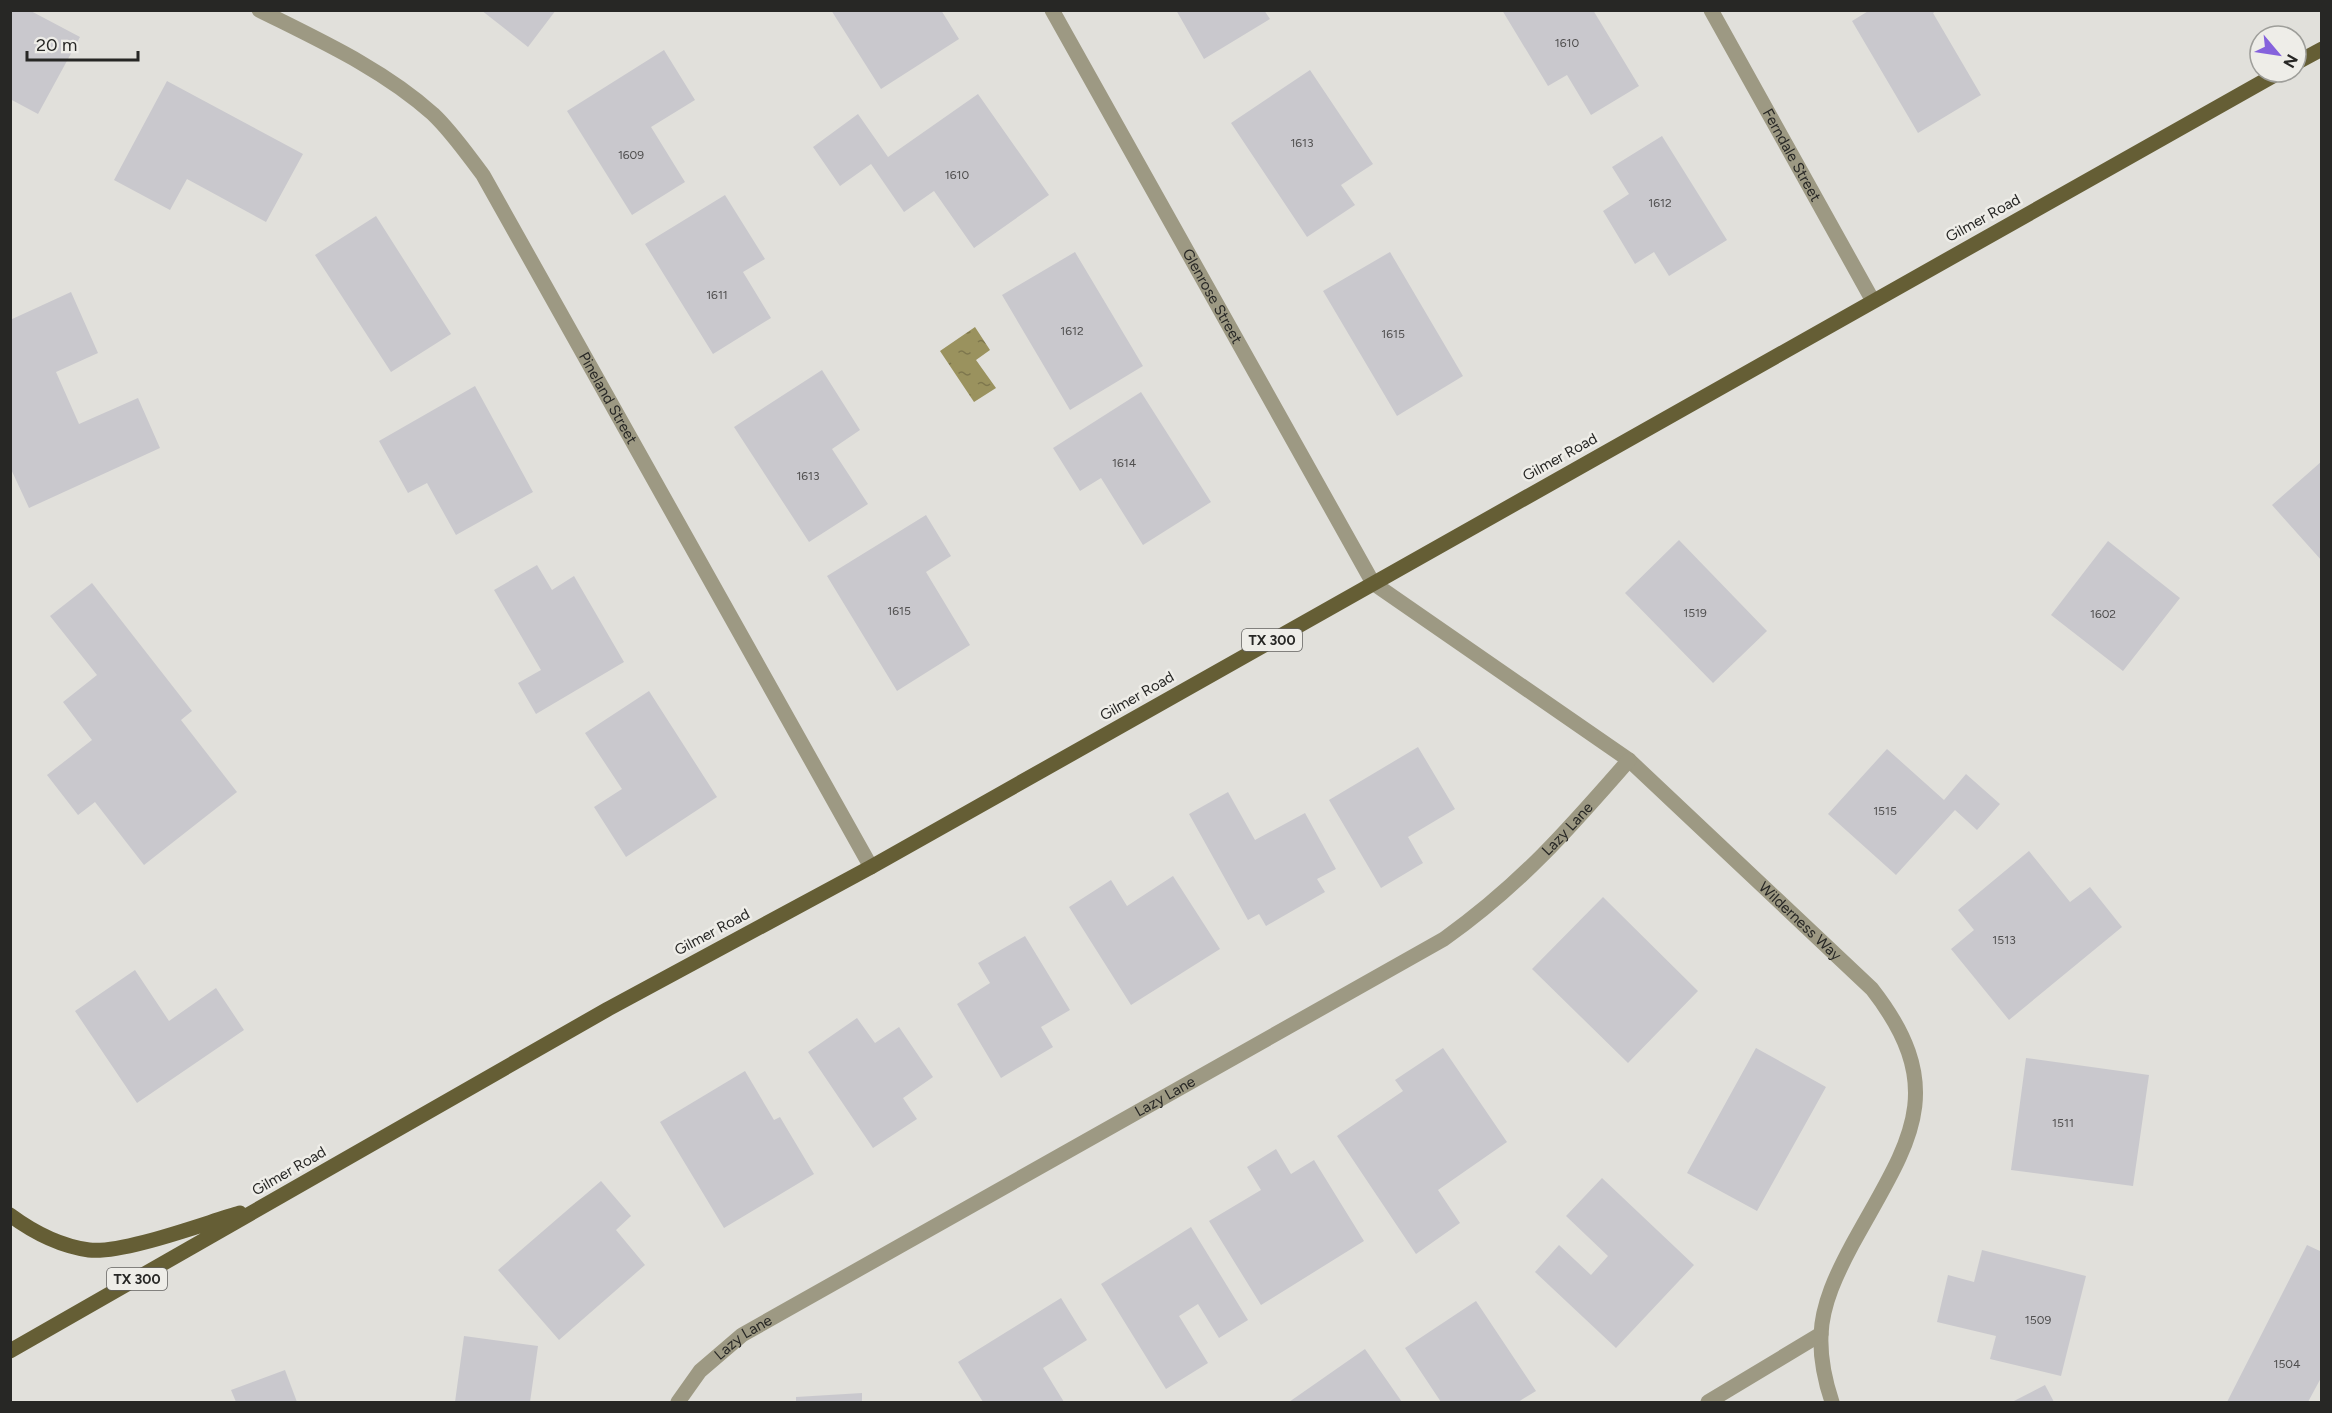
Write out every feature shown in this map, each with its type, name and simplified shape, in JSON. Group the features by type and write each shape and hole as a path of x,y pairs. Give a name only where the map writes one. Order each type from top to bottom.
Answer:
{"main road":[{"path":"2308,57 2322,49"},
{"name":"Gilmer Road","path":"10,1351 608,1009 871,867 2259,84"},
{"path":"10,1215 56,1242 91,1250 114,1249 264,1206"}],"street":[{"name":"Pineland Street","path":"259,10 354,59 409,94 434,115 483,175 871,867"},
{"name":"Glenrose Street","path":"1052,10 1373,583"},
{"name":"Ferndale Street","path":"1711,10 1873,301"},
{"name":"Wilderness Way","path":"1373,583 1629,760 1872,989 1895,1021 1910,1056 1915,1094 1911,1135 1842,1264 1824,1312 1821,1334 1822,1356 1832,1402"},
{"name":"Lazy Lane","path":"678,1402 700,1371 742,1335 1443,939 1494,901 1541,859 1629,760"},
{"path":"1708,1402 1821,1334"}],"water":[{"path":"975,327 990,350 976,360 996,388 974,402 940,351"}],"building":[{"path":"10,10 29,10 80,37 38,114 10,99"},
{"path":"481,10 556,10 528,47"},
{"path":"831,10 941,10 959,39 881,89"},
{"path":"1176,10 1264,10 1270,19 1204,59"},
{"path":"1502,10 1593,10 1639,86 1591,115 1567,75 1548,86"},
{"path":"1870,10 1937,10 1933,13 1981,95 1918,133 1852,21"},
{"path":"664,50 695,100 651,127 685,182 632,215 567,111"},
{"path":"1310,70 1373,164 1341,185 1355,205 1307,237 1231,123"},
{"path":"167,81 303,154 266,222 187,179 170,210 114,180"},
{"path":"978,94 1049,195 974,248 934,191 904,212 871,164 840,186 813,147 858,114 888,157"},
{"path":"1662,136 1727,240 1669,276 1654,252 1635,264 1603,211 1629,194 1612,167"},
{"path":"725,195 765,259 743,272 771,318 713,354 645,244"},
{"path":"376,216 451,334 391,372 315,255"},
{"path":"1075,252 1143,366 1070,410 1002,295"},
{"path":"1390,252 1463,376 1397,416 1323,291"},
{"path":"71,292 98,353 56,372 79,424 138,398 160,448 29,508 10,467 10,320"},
{"path":"822,370 860,430 832,449 868,504 809,542 734,427"},
{"path":"475,386 533,492 456,535 427,483 408,493 379,441"},
{"path":"1141,392 1211,502 1143,545 1101,478 1080,491 1053,448"},
{"path":"2322,461 2322,561 2272,505"},
{"path":"926,515 951,556 926,572 970,645 897,691 827,576"},
{"path":"1679,540 1767,631 1713,683 1625,593"},
{"path":"2108,541 2180,598 2123,671 2051,615"},
{"path":"537,565 552,590 574,576 624,662 536,714 518,683 541,670 494,590"},
{"path":"92,583 192,711 181,720 237,792 144,865 95,802 78,815 47,775 92,740 63,702 97,675 50,616"},
{"path":"649,691 717,797 626,857 594,807 622,789 585,733"},
{"path":"1418,747 1455,809 1408,837 1423,863 1381,888 1329,800"},
{"path":"1887,749 1944,800 1966,774 2000,804 1977,830 1955,810 1896,875 1828,814"},
{"path":"1228,792 1255,840 1305,813 1336,869 1317,879 1325,892 1266,926 1259,914 1248,920 1189,814"},
{"path":"2029,851 2070,902 2090,887 2122,927 2009,1020 1951,949 1974,930 1958,910"},
{"path":"1173,876 1220,949 1131,1005 1069,907 1111,880 1127,906"},
{"path":"1603,897 1698,991 1628,1063 1532,969"},
{"path":"1025,936 1070,1010 1041,1027 1053,1047 1001,1078 957,1004 990,983 978,963"},
{"path":"135,970 169,1021 216,988 244,1030 137,1103 75,1011"},
{"path":"857,1018 875,1043 899,1027 933,1077 903,1098 917,1119 873,1148 808,1052"},
{"path":"1443,1048 1507,1142 1438,1190 1460,1223 1416,1254 1337,1136 1403,1091 1395,1080"},
{"path":"1756,1048 1826,1087 1757,1211 1687,1173"},
{"path":"2026,1058 2149,1075 2133,1186 2011,1170"},
{"path":"745,1071 774,1120 780,1117 814,1174 724,1228 660,1122"},
{"path":"1276,1149 1291,1174 1314,1160 1364,1241 1261,1305 1209,1221 1261,1190 1247,1167"},
{"path":"1602,1178 1694,1265 1616,1348 1535,1272 1559,1245 1591,1275 1608,1256 1566,1216"},
{"path":"601,1181 631,1216 616,1230 645,1265 559,1340 498,1270"},
{"path":"1191,1227 1248,1320 1219,1338 1198,1304 1179,1316 1208,1363 1166,1389 1101,1284"},
{"path":"2307,1245 2322,1252 2322,1376 2308,1402 2227,1402"},
{"path":"1982,1250 2086,1276 2061,1376 1990,1359 1996,1336 1937,1322 1948,1275 1974,1282"},
{"path":"1061,1298 1087,1340 1043,1368 1064,1402 983,1402 958,1362"},
{"path":"1476,1301 1536,1391 1518,1402 1441,1402 1405,1348"},
{"path":"464,1336 538,1346 530,1402 455,1402"},
{"path":"1365,1349 1402,1402 1289,1402"},
{"path":"285,1370 297,1402 236,1402 231,1390"},
{"path":"2045,1385 2054,1402 2012,1402"},
{"path":"862,1393 862,1402 796,1402 796,1397"}]}
